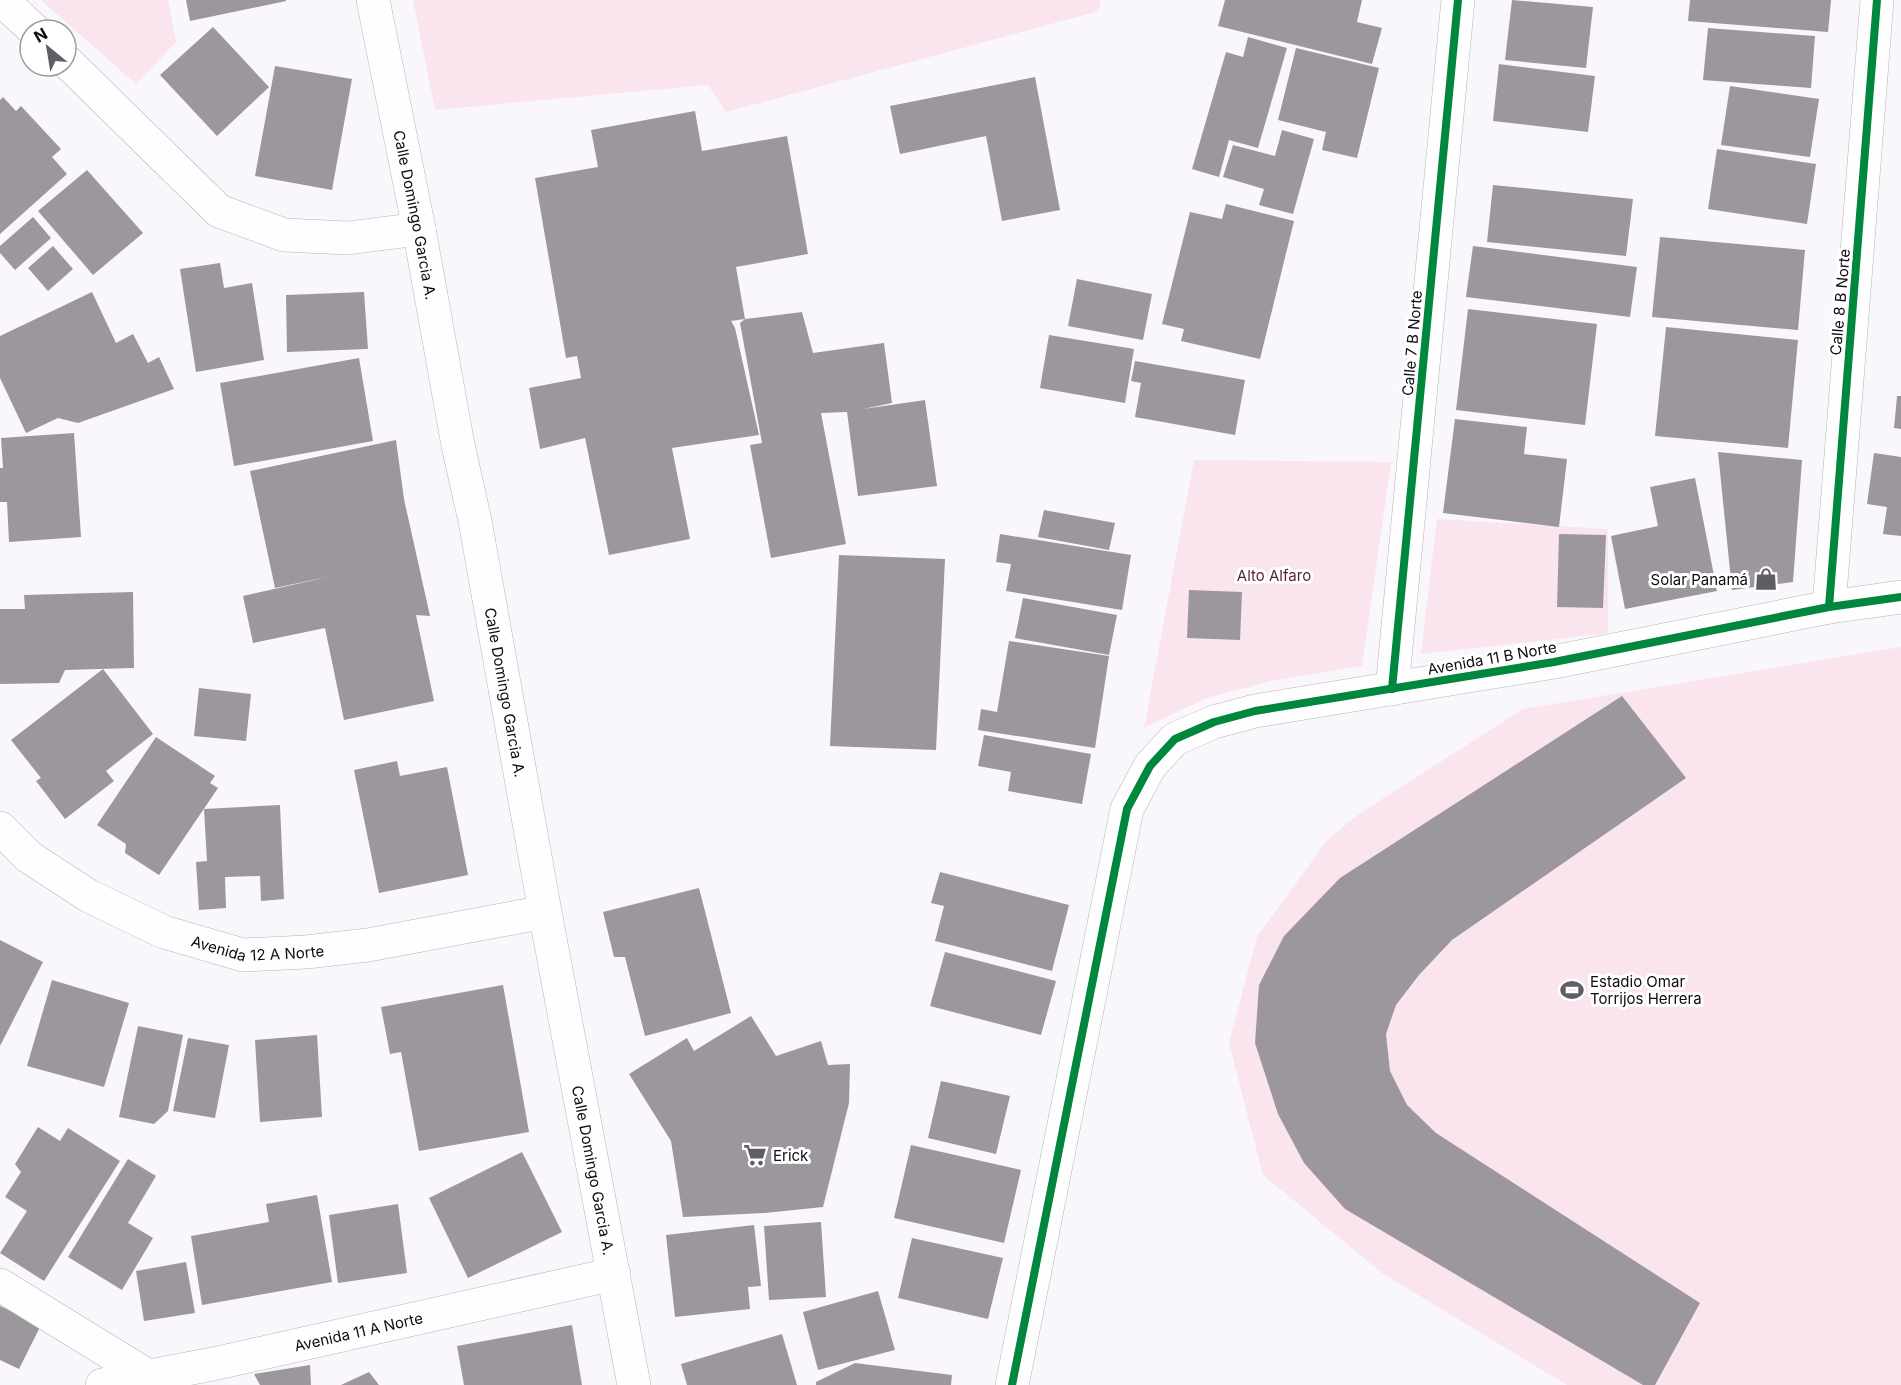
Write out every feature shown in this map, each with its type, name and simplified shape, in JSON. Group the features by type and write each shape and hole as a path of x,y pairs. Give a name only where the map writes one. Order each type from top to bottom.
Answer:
{"street":[{"path":"2,0 21,18"},
{"name":"Calle Domingo Garcia A.","path":"373,0 419,229 458,445 475,521 545,912 634,1385"},
{"name":"Calle 7 B Norte","path":"1392,689 1458,0"},
{"name":"Calle 8 B Norte","path":"1829,607 1877,0"},
{"path":"78,73 219,211 284,235 348,238 419,229"},
{"name":"Avenida 11 B Norte","path":"1012,1385 1127,809 1150,766 1175,739 1214,722 1255,711 1554,662 1829,607 1901,597"},
{"name":"Avenida 12 A Norte","path":"0,828 29,857 89,896 164,932 243,955 306,952 368,945 545,912"},
{"name":"Avenida 11 A Norte","path":"102,1385 148,1376 224,1375 614,1274"},
{"path":"0,1285 148,1376"}],"green space":[{"path":"41,0 168,0 176,42 136,84 78,33 78,18 61,18"},
{"path":"413,0 1100,0 1099,11 726,112 708,85 435,110"},
{"name":"Alto Alfaro","path":"1194,460 1391,462 1362,666 1271,681 1206,698 1144,728"},
{"path":"1437,519 1608,529 1608,633 1421,654"},
{"name":"Estadio Omar Torrijos Herrera","path":"1901,647 1901,1385 1567,1385 1382,1273 1263,1175 1229,1043 1257,937 1328,839 1359,814 1523,709"}],"building":[{"path":"186,0 286,0 286,1 190,21"},
{"path":"1225,0 1362,0 1357,22 1382,28 1372,64 1218,26"},
{"path":"1512,0 1593,7 1586,68 1505,60"},
{"path":"1690,0 1831,0 1828,32 1688,21"},
{"path":"213,27 269,87 217,136 160,75"},
{"path":"1708,28 1815,36 1811,88 1703,80"},
{"path":"1248,37 1287,48 1258,148 1229,140 1219,177 1192,169 1226,52 1243,57"},
{"path":"1296,48 1379,68 1357,158 1322,150 1326,132 1278,120"},
{"path":"1499,64 1595,76 1588,132 1493,121"},
{"path":"275,66 352,79 332,190 255,176"},
{"path":"1035,77 1060,210 1002,221 986,136 900,154 890,106"},
{"path":"1730,86 1819,99 1810,157 1721,145"},
{"path":"3,97 16,111 21,106 61,149 52,157 67,174 0,234 0,100"},
{"path":"695,111 702,151 787,136 808,254 736,267 745,319 731,321 735,328 759,435 672,448 690,539 609,555 585,438 540,449 529,388 581,378 577,356 566,358 535,178 598,167 591,130"},
{"path":"1282,130 1314,139 1293,214 1259,205 1264,189 1223,177 1233,145 1275,156"},
{"path":"1717,149 1816,164 1807,224 1708,209"},
{"path":"87,170 143,233 93,275 38,211"},
{"path":"1493,185 1633,199 1626,256 1487,242"},
{"path":"1226,204 1294,221 1260,359 1181,341 1184,329 1162,324 1190,212 1222,219"},
{"path":"33,217 51,238 15,270 0,253 0,246"},
{"path":"1660,237 1805,250 1798,330 1652,317"},
{"path":"53,246 73,269 48,291 28,268"},
{"path":"1473,246 1637,267 1630,317 1466,297"},
{"path":"220,263 224,288 252,283 264,360 196,372 180,269"},
{"path":"1077,279 1152,294 1143,340 1068,326"},
{"path":"92,292 116,343 133,334 148,363 159,357 174,389 78,423 58,418 26,433 0,378 0,336"},
{"path":"364,292 368,349 287,352 286,295"},
{"path":"1468,309 1597,324 1585,425 1456,410"},
{"path":"802,312 813,353 884,343 892,403 863,409 925,400 937,486 858,496 847,412 821,413 846,544 771,558 750,445 762,443 740,323 745,319"},
{"path":"1666,327 1798,340 1788,448 1655,436"},
{"path":"1049,335 1134,349 1125,403 1040,388"},
{"path":"359,358 373,441 234,466 220,383"},
{"path":"1135,361 1245,380 1235,435 1135,417 1141,383 1131,381"},
{"path":"1897,396 1901,396 1901,429 1894,428"},
{"path":"1455,419 1527,427 1524,454 1567,459 1559,527 1443,513"},
{"path":"74,433 81,537 9,542 7,502 0,502 0,468 3,468 1,438"},
{"path":"396,440 404,499 430,616 416,615 434,701 344,720 325,628 253,643 243,596 332,576 275,588 250,471"},
{"path":"1718,452 1802,460 1793,582 1732,590"},
{"path":"1874,453 1901,457 1901,536 1883,534 1887,507 1867,504"},
{"path":"1695,478 1717,591 1625,609 1611,536 1658,526 1650,487"},
{"path":"1044,510 1115,523 1109,550 1038,537"},
{"path":"1000,534 1131,555 1122,610 1006,591 1011,564 996,562"},
{"path":"1559,534 1606,535 1603,608 1557,607"},
{"path":"839,555 945,559 936,750 830,746"},
{"path":"1189,590 1242,592 1240,640 1187,638"},
{"path":"133,592 134,668 65,670 59,683 0,684 0,609 25,609 24,595"},
{"path":"1023,598 1117,615 1109,655 1015,638"},
{"path":"1009,641 1109,656 1095,748 978,730 981,709 997,712"},
{"path":"103,669 153,734 106,771 114,781 65,819 36,781 41,778 11,740"},
{"path":"199,688 251,694 246,741 194,736"},
{"path":"1622,696 1686,778 1452,940 1419,975 1396,1005 1386,1034 1390,1071 1407,1105 1436,1133 1700,1303 1655,1385 1643,1385 1345,1209 1304,1163 1278,1114 1255,1043 1259,985 1284,936 1340,878"},
{"path":"984,735 1091,754 1082,804 1008,791 1011,772 978,766"},
{"path":"156,737 215,776 210,783 218,788 159,875 125,853 126,844 97,825"},
{"path":"397,761 400,776 447,767 468,875 379,893 354,770"},
{"path":"280,805 284,899 261,901 260,876 225,877 226,908 199,910 196,862 207,861 204,809"},
{"path":"940,872 1069,905 1052,971 935,941 944,906 931,903"},
{"path":"699,888 731,1013 645,1036 625,957 614,957 603,912"},
{"path":"0,940 43,962 0,1046"},
{"path":"945,952 1056,981 1041,1035 930,1006"},
{"path":"52,980 129,1003 104,1087 27,1066"},
{"path":"503,985 529,1132 419,1151 401,1052 390,1054 381,1007"},
{"path":"751,1016 776,1056 821,1041 828,1065 850,1064 849,1103 823,1207 765,1213 683,1217 671,1141 629,1074 687,1038 694,1051"},
{"path":"138,1026 183,1035 168,1111 154,1124 119,1117"},
{"path":"317,1035 322,1117 260,1122 255,1040"},
{"path":"188,1038 229,1045 215,1118 173,1111"},
{"path":"941,1081 1010,1096 996,1154 928,1138"},
{"path":"38,1127 60,1141 68,1128 120,1161 44,1281 0,1253 27,1211 5,1197 21,1172 15,1164"},
{"path":"911,1145 1021,1170 1004,1243 894,1218"},
{"path":"522,1152 562,1232 468,1278 429,1198"},
{"path":"128,1159 156,1176 128,1223 153,1238 122,1290 68,1257"},
{"path":"317,1195 332,1282 202,1305 191,1236 269,1222 266,1204"},
{"path":"398,1204 407,1273 338,1283 329,1215"},
{"path":"821,1222 826,1297 769,1300 764,1226"},
{"path":"754,1225 761,1286 748,1287 750,1309 675,1317 666,1235"},
{"path":"912,1238 1003,1258 988,1319 898,1298"},
{"path":"186,1262 195,1313 144,1321 136,1271"},
{"path":"878,1291 895,1350 818,1370 803,1312"},
{"path":"0,1306 41,1325 19,1369 0,1360"},
{"path":"572,1325 582,1385 464,1385 457,1346"},
{"path":"782,1334 797,1385 687,1385 681,1364"},
{"path":"855,1363 952,1375 951,1385 816,1385 816,1382"},
{"path":"310,1365 311,1385 260,1385 254,1374"},
{"path":"369,1372 379,1385 341,1385"}],"cycle path":[{"path":"1392,689 1458,0"},
{"path":"1829,607 1877,0"},
{"path":"1012,1385 1127,809 1150,766 1175,739 1214,722 1255,711 1554,662 1829,607 1901,597"}],"place":[{"name":"Solar Panamá","path":"1766,579"},
{"name":"Estadio Omar Torrijos Herrera","path":"1572,990"},
{"name":"Erick","path":"755,1155"}]}
